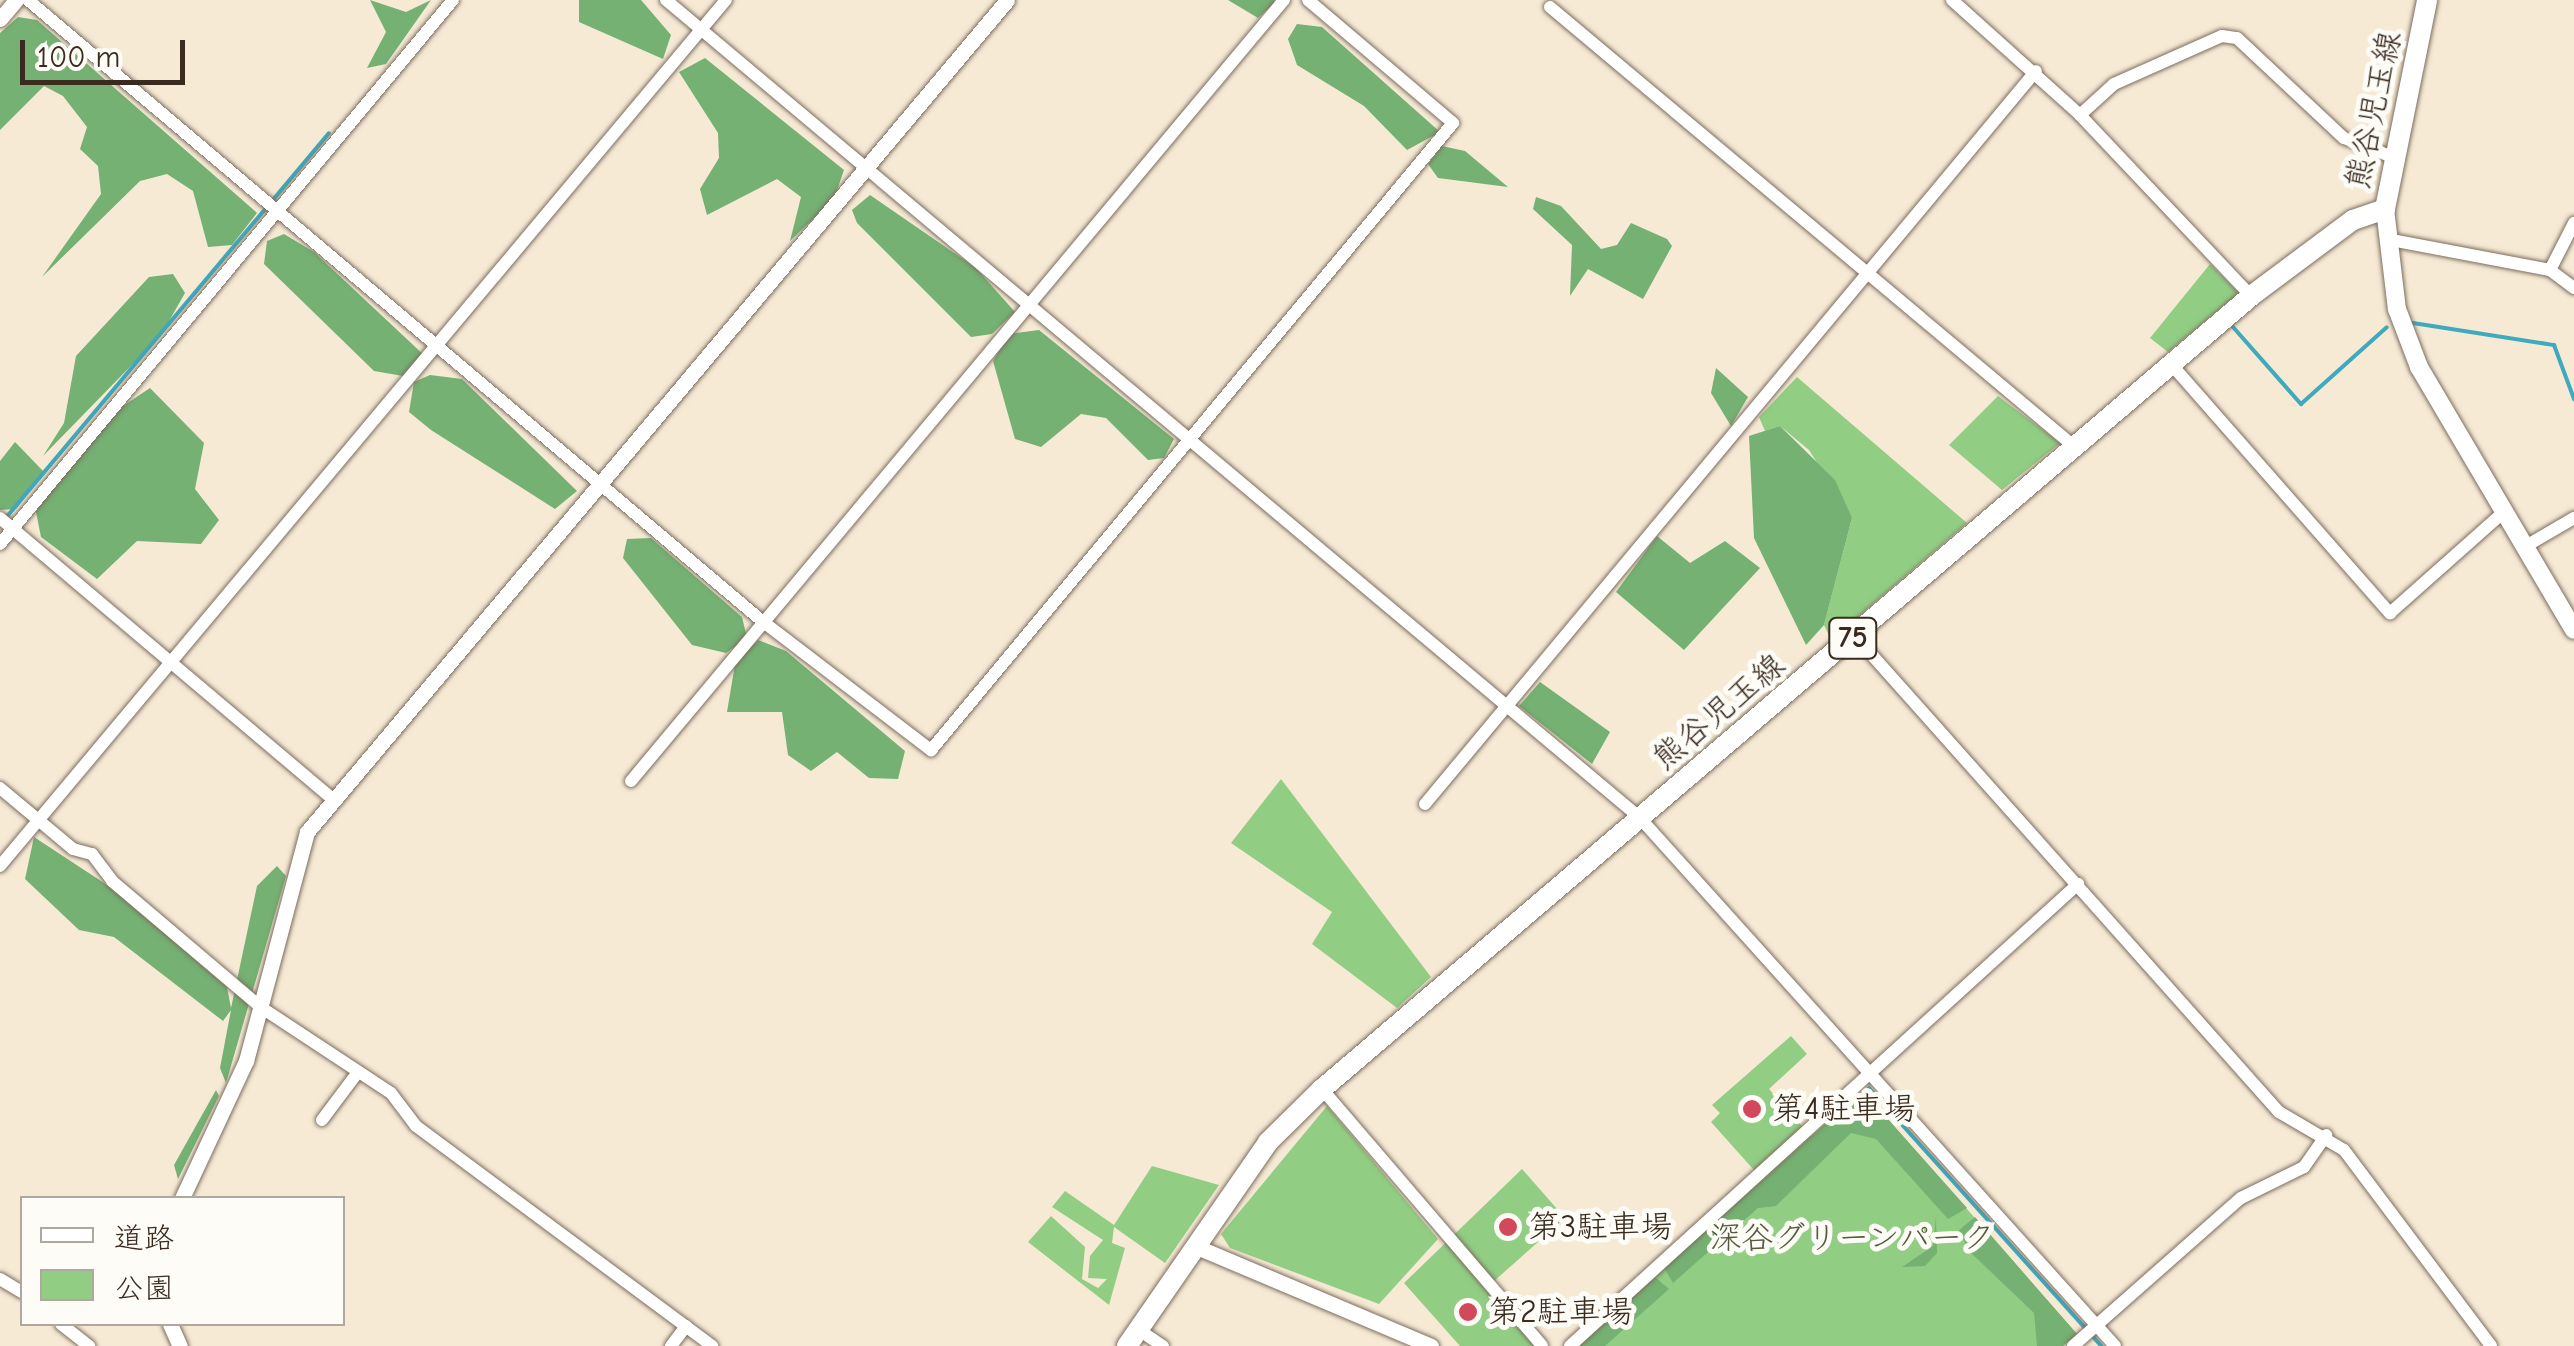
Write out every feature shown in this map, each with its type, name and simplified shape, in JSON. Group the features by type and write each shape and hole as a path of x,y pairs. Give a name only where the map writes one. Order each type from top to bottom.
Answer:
{"main road":[{"name":"熊谷児玉線","path":"1133,1338 1268,1142 1322,1089 2251,296 2353,220 2385,208 2390,156 2427,0"},
{"path":"2385,208 2386,238 2418,367 2574,630"}],"street":[{"path":"0,19 16,0"},
{"path":"28,0 762,621 931,750 1453,123 1308,0"},
{"path":"0,544 453,0"},
{"path":"666,0 1640,818 2115,1346"},
{"path":"0,866 726,0"},
{"path":"183,1196 235,1090 262,1008 301,843 1007,0"},
{"path":"630,781 1284,0"},
{"path":"1952,0 2036,71 2251,296"},
{"path":"1550,7 2075,446"},
{"path":"2080,115 2114,84 2222,36 2237,38 2344,138 2390,156"},
{"path":"1425,804 1872,277 2036,71"},
{"path":"2550,270 2574,223"},
{"path":"2386,238 2550,270 2574,288"},
{"path":"2171,364 2390,613 2504,511"},
{"path":"0,518 334,800"},
{"path":"2526,546 2574,518"},
{"path":"1855,636 2279,1112 2326,1135 2422,1244 2491,1346"},
{"path":"0,788 38,820 92,854 262,1008 358,1072 416,1126 712,1346"},
{"path":"1570,1346 1874,1074 2078,884"},
{"path":"322,1120 358,1072"},
{"path":"1322,1089 1542,1346"},
{"path":"2073,1346 2241,1198 2304,1168 2326,1135"},
{"path":"1197,1247 1431,1346"},
{"path":"64,1326 89,1346"},
{"path":"671,1346 686,1326"},
{"path":"1133,1338 1163,1346"}],"green space":[{"path":"370,0 406,12 431,0 386,64 367,68 386,32"},
{"path":"579,0 641,0 671,35 663,59 579,22"},
{"path":"1228,0 1274,0 1274,3 1258,18"},
{"path":"18,17 37,20 257,213 232,245 208,247 193,191 167,174 140,181 42,277 101,194 98,166 80,149 87,127 63,96 44,86 0,130 0,33"},
{"path":"1297,24 1322,27 1440,132 1407,150 1364,106 1297,65 1288,39"},
{"path":"705,58 844,170 834,199 790,241 801,197 777,179 707,215 700,189 719,158 718,133 679,72"},
{"path":"1442,146 1465,151 1508,187 1438,178 1428,164"},
{"path":"870,195 976,268 1015,312 992,334 971,337 857,223 852,210"},
{"path":"1536,197 1561,206 1601,249 1617,245 1631,223 1667,239 1672,246 1643,299 1588,269 1570,296 1572,245 1533,209"},
{"path":"284,234 314,252 426,357 403,376 374,371 264,264 267,241"},
{"path":"2210,264 2239,293 2168,352 2150,338"},
{"path":"173,274 185,293 161,335 43,456 64,423 76,356 149,277"},
{"path":"1039,330 1174,439 1164,458 1148,460 1106,418 1081,414 1041,447 1015,439 993,361 1009,334"},
{"path":"1716,368 1748,397 1731,426 1711,393"},
{"path":"430,375 462,379 577,491 555,509 431,430 409,412 414,382"},
{"path":"1797,377 1967,523 1831,640 1824,625 1852,518 1809,450 1780,426 1765,431 1759,417"},
{"path":"150,388 204,443 195,489 219,520 201,544 137,541 97,579 41,537 35,507 120,408"},
{"path":"1998,396 2060,443 2002,490 1949,445"},
{"path":"1780,426 1835,480 1852,518 1824,625 1806,645 1754,538 1749,436"},
{"path":"15,442 44,472 16,509 0,510 0,461"},
{"path":"1657,536 1690,563 1725,541 1760,568 1684,650 1616,592"},
{"path":"651,538 742,617 747,638 726,653 692,645 623,558 627,539"},
{"path":"758,640 786,651 905,751 898,779 869,778 837,752 811,771 788,755 782,712 727,712 735,664"},
{"path":"1540,682 1610,732 1592,764 1519,706"},
{"path":"1281,779 1431,977 1397,1008 1312,944 1332,912 1231,843"},
{"path":"34,837 136,904 227,987 231,1008 257,886 277,866 286,876 226,1083 220,1068 231,1010 223,1021 114,937 79,930 25,879"},
{"name":"深谷グリーンパーク","path":"1791,1036 1807,1054 1769,1089 1811,1136 1863,1091 2077,1334 2063,1346 1579,1346 1762,1179 1711,1122 1720,1113 1712,1105"},
{"path":"216,1090 219,1096 178,1179 174,1165"},
{"path":"1863,1091 1967,1208 1948,1219 1876,1139 1851,1133 1776,1206 1758,1208 1673,1283 1664,1268"},
{"path":"1327,1106 1438,1239 1379,1304 1230,1248 1221,1234"},
{"path":"1152,1166 1219,1185 1165,1263 1114,1227 1112,1243 1125,1248 1109,1305 1028,1242 1051,1216 1085,1247 1082,1279 1098,1288 1107,1279 1088,1278 1090,1256 1103,1240 1052,1207 1065,1191 1114,1225"},
{"path":"1522,1169 1565,1218 1493,1282 1547,1346 1460,1346 1404,1283"},
{"path":"1936,1217 1937,1253 1925,1266 1902,1267 1933,1246"},
{"path":"1975,1217 2077,1334 2063,1346 2037,1346 2034,1313 1969,1251 1959,1230"},
{"path":"1655,1277 1669,1289 1605,1346 1579,1346"}],"waterway":[{"path":"4,520 329,133"},
{"path":"2413,323 2554,345 2574,399"},
{"path":"2233,327 2301,404 2387,327"},
{"path":"1869,1088 2101,1346"}],"place":[{"name":"第4駐車場","path":"1752,1109"},
{"name":"第3駐車場","path":"1508,1227"},
{"name":"第2駐車場","path":"1468,1312"}]}
